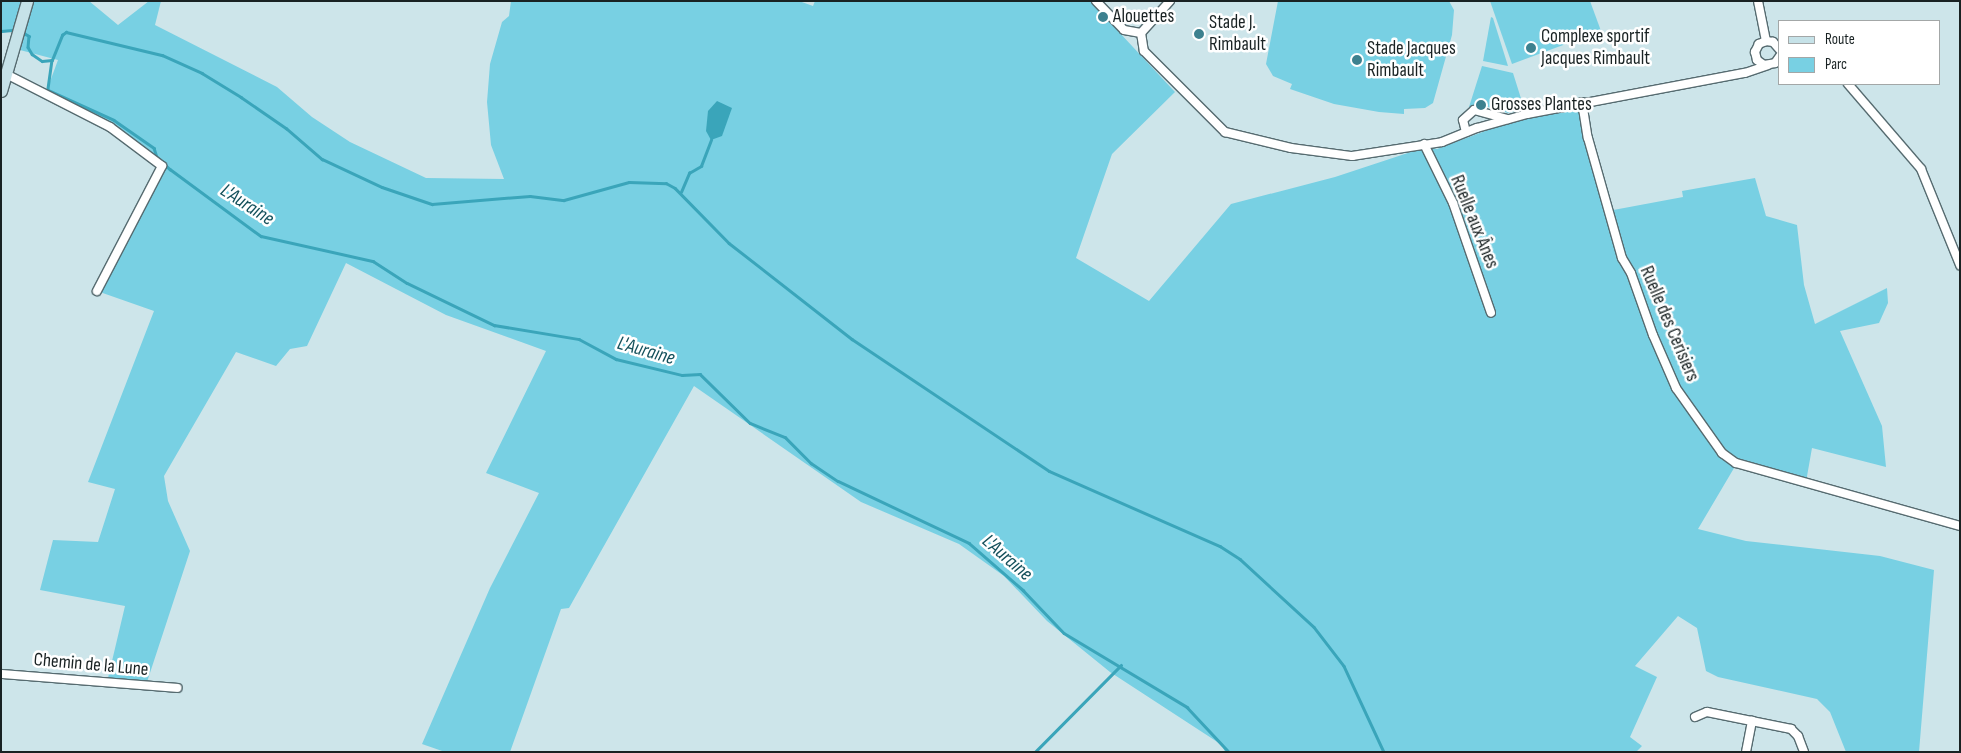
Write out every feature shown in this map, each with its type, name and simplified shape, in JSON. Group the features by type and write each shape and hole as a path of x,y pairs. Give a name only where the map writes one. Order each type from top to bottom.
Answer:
{"main road":[{"path":"1,91 27,1"}],"street":[{"path":"1096,1 1124,30 1141,33"},
{"path":"1141,33 1170,1"},
{"path":"1758,1 1766,41"},
{"path":"1141,33 1144,51 1211,122 1225,132 1282,146 1352,156 1388,153 1424,144 1442,142 1466,132 1508,119 1582,102 1745,73 1768,65 1778,58"},
{"path":"1745,73 1757,60 1756,48 1766,41 1773,42 1778,48"},
{"path":"1757,60 1768,65"},
{"path":"6,74 110,128 162,166 97,291"},
{"path":"1849,85 1921,169 1960,265"},
{"name":"Ruelle des Cerisiers","path":"1582,102 1588,138 1622,258 1631,273 1652,334 1676,388 1722,453 1736,463 1960,526"},
{"path":"1466,132 1463,120 1474,110 1508,119"},
{"name":"Ruelle aux Ânes","path":"1424,144 1453,203 1491,313"},
{"name":"Chemin de la Lune","path":"1,674 177,688"},
{"path":"1695,717 1707,712 1791,729 1798,736 1804,752"},
{"path":"1746,752 1752,721"}],"green space":[{"path":"1,1 89,1 118,25 149,1 161,1 155,25 277,87 312,117 350,142 426,178 504,179 491,145 487,102 490,64 502,22 509,16 511,1 799,1 813,6 815,1 1090,1 1175,92 1112,154 1076,258 1149,301 1231,204 1335,177 1426,147 1437,149 1576,97 1608,211 1683,197 1682,191 1755,178 1766,216 1797,225 1804,285 1815,324 1887,288 1888,303 1879,323 1840,331 1882,426 1886,467 1812,448 1806,482 1737,463 1698,529 1746,541 1880,556 1934,570 1919,752 1846,752 1830,712 1817,699 1718,677 1706,671 1697,628 1678,616 1635,666 1657,677 1630,737 1642,746 1636,752 1225,752 1222,745 1110,672 1047,621 1004,576 959,544 861,502 694,386 569,608 561,609 510,752 445,752 422,744 490,588 539,493 486,473 546,351 446,315 346,263 307,346 290,349 276,366 236,352 164,476 168,501 190,551 147,682 108,678 125,606 40,590 53,540 98,542 115,489 88,482 154,311 97,291 162,166 110,128 45,95 58,60 20,50 13,31 1,33"},
{"name":"Stade Jacques Rimbault","path":"1278,1 1449,1 1454,10 1452,35 1433,103 1425,108 1404,109 1404,114 1379,112 1334,104 1290,89 1292,84 1273,76 1266,64"},
{"name":"Complexe sportif Jacques Rimbault","path":"1490,1 1590,1 1601,31 1512,64"},
{"path":"1491,17 1493,18 1508,66 1483,61"},
{"path":"1482,66 1513,73 1524,108 1508,113 1479,104 1469,107"}],"shaded area":[{"path":"717,101 732,108 722,136 711,140 706,131 708,111"}],"waterway":[{"name":"L'Auraine","path":"1,31 12,30"},
{"path":"52,60 62,35 66,32 162,55 202,73 241,97 286,128 322,159 382,187 432,204 530,196 564,200 629,182 666,183 675,188 729,243 852,339 1049,471 1220,546 1240,559 1314,627 1344,666 1384,752"},
{"name":"L'Auraine","path":"24,33 29,36 28,47 32,54 42,61 52,60 48,90 114,120 154,148 157,157 170,169 261,236 373,261 407,283 494,325 579,339 616,359 682,375 700,374 750,423 785,437 811,463 838,481 969,543 1023,590 1064,633 1187,707 1229,752"},
{"path":"681,192 689,173 701,166 711,140"},
{"path":"1035,752 1121,665"}],"place":[{"name":"Alouettes","path":"1103,17"},
{"name":"Stade J. Rimbault","path":"1199,34"},
{"name":"Complexe sportif Jacques Rimbault","path":"1531,48"},
{"name":"Stade Jacques Rimbault","path":"1357,60"},
{"name":"Grosses Plantes","path":"1481,105"}]}
